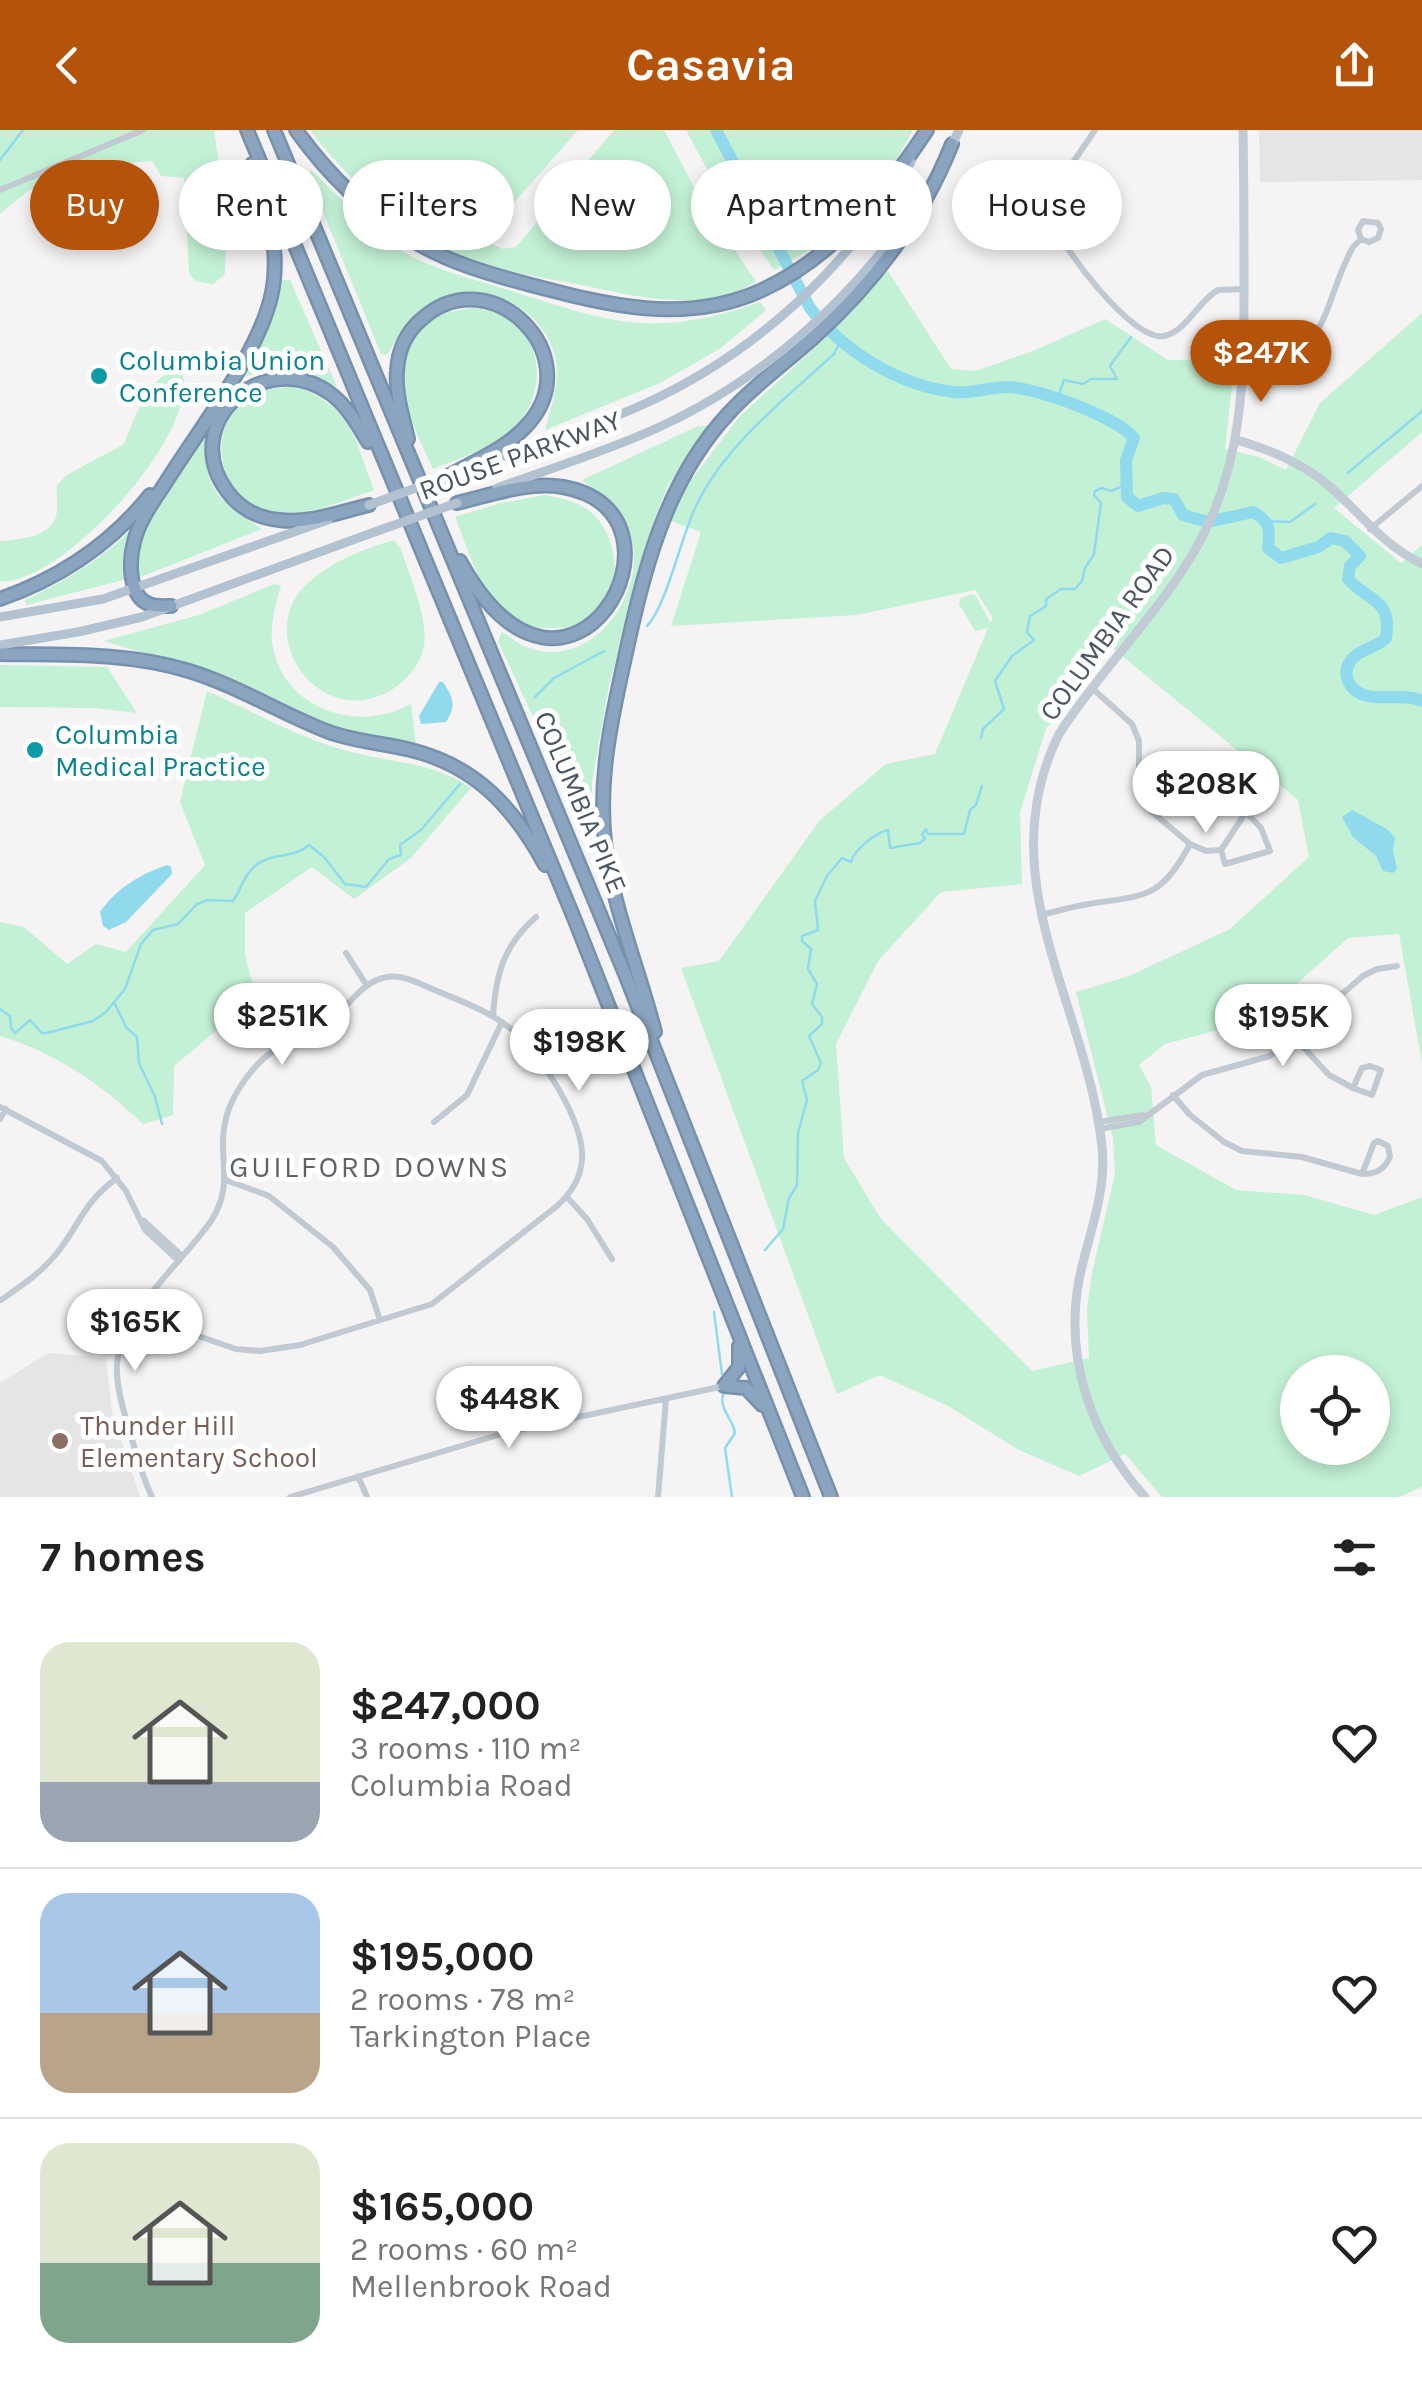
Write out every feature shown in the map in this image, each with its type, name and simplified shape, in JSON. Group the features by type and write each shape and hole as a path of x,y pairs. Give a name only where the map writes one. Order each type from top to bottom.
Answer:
{"highway":[{"path":"172,606 148,604 136,589 131,560 138,527 252,344 265,317 273,286 273,233 245,130"},
{"name":"COLUMBIA PIKE","path":"245,130 574,918 803,1497"},
{"name":"COLUMBIA PIKE","path":"274,130 565,828 831,1497"},
{"path":"296,130 337,180 384,222 422,246 476,269 614,306 663,311 722,304 776,283 808,262 868,210 926,130"},
{"path":"667,1080 610,874 605,842 604,781 616,700 651,552 678,485 704,444 729,413 838,308 904,235 940,175 952,144"},
{"path":"415,472 398,390 400,350 411,330 431,311 459,300 488,302 513,313 538,339 546,366 544,394 536,414 518,434 446,477"},
{"path":"369,506 296,521 268,518 248,510 225,488 214,464 214,439 225,410 242,392 262,381 286,378 309,382 332,394 352,415 390,482"},
{"path":"0,599 58,575 100,546 135,513 184,453"},
{"path":"427,501 484,600 501,619 520,630 553,637 575,632 596,622 616,597 624,571 622,538 611,516 587,496 568,488 545,486 456,503"},
{"path":"0,654 100,656 166,665 211,679 345,738 410,750 451,764 478,779 516,816 574,918"},
{"path":"738,1332 739,1367 724,1386 750,1391 770,1414"}],"main road":[{"name":"ROUSE PARKWAY","path":"0,617 69,606 136,589 602,421 667,393 722,361 820,282 876,216 926,130"},
{"path":"838,308 898,231 959,130"},
{"name":"COLUMBIA ROAD","path":"1145,1497 1118,1464 1091,1413 1075,1341 1079,1282 1102,1184 1099,1126 1042,916 1032,865 1034,806 1059,734 1193,554 1215,510 1237,440 1244,364 1243,130"},
{"name":"ROUSE PARKWAY","path":"0,644 78,632 172,606 613,446 680,417 806,339"},
{"path":"1237,440 1302,466 1340,496 1389,545 1422,564"}],"street":[{"path":"0,190 143,130"},
{"path":"1095,130 1059,183 1049,214 1103,294 1144,332 1156,337 1173,333 1218,290 1244,290"},
{"path":"1244,364 1280,358 1314,336 1327,316 1348,256 1361,239"},
{"path":"1370,529 1422,486"},
{"path":"1092,688 1132,724 1139,741 1139,783 1145,806 1190,844 1206,851 1221,850"},
{"path":"1246,812 1261,828 1270,851 1225,864 1221,850 1246,812"},
{"path":"1042,916 1140,896 1170,877 1190,844"},
{"path":"493,1016 497,976 504,954 536,917"},
{"path":"346,952 367,986"},
{"path":"1099,1126 1138,1122 1202,1075 1262,1060 1295,1038 1363,976 1377,968 1397,966"},
{"path":"142,1307 175,1328 248,1351 288,1348 418,1310 441,1298 567,1196 577,1182 582,1164 578,1138 543,1064 521,1038 493,1016 398,977 381,978 367,986 326,1026 281,1046 258,1063 226,1118 226,1180 220,1206 142,1307 125,1334 116,1369 130,1433 152,1497"},
{"path":"434,1122 467,1095 502,1022"},
{"path":"1295,1038 1329,1075 1353,1088 1372,1095 1381,1070 1362,1068 1353,1088"},
{"path":"1173,1095 1233,1148 1252,1154 1302,1157 1362,1174 1384,1168 1390,1157 1388,1146 1374,1143 1362,1174"},
{"path":"0,1119 3,1108 90,1153 117,1178 152,1238 181,1259"},
{"path":"0,1310 0,1300 42,1270 60,1249 86,1205 117,1178"},
{"path":"226,1180 257,1190 282,1204 332,1247 370,1290 380,1320"},
{"path":"567,1196 588,1218 612,1259"},
{"path":"290,1497 508,1432 724,1386"},
{"path":"658,1497 666,1398"},
{"path":"358,1476 367,1497"}],"shaded area":[{"path":"1259,130 1422,130 1422,180 1260,182"},
{"name":"Thunder Hill Elementary School","path":"48,1353 106,1358 112,1412 140,1497 0,1497 0,1383"}],"green space":[{"path":"0,130 214,130 218,160 179,160 179,178 161,176 159,160 30,160 30,190 0,214"},
{"path":"310,130 578,130 552,160 534,160 534,180 514,203 514,160 343,160 343,168"},
{"path":"614,130 664,130 691,181 691,250 735,250 756,282 721,297 665,299 481,263 448,250 514,250 534,226 534,250 671,250 671,160 589,160"},
{"path":"686,130 913,130 896,160 702,160"},
{"path":"323,182 343,201 343,250 401,250 464,277 603,318 631,322 689,321 760,302 766,310 721,348 660,383 545,430 557,376 552,346 526,312 508,301 467,293 446,297 420,311 387,355 381,354 323,212"},
{"path":"188,250 226,250 225,274 213,284 195,281 189,273"},
{"path":"760,250 809,250 774,270"},
{"path":"888,271 951,369 975,371 1105,319 1168,360 1235,359 1225,449 1259,457 1286,470 1320,403 1422,313 1422,432 1334,508 1401,563 1422,545 1422,1063 1399,934 1348,938 1256,1020 1165,1044 1139,1065 1151,1087 1156,1145 1236,1190 1304,1195 1374,1215 1422,1197 1422,1487 1399,1497 1162,1497 1125,1454 1079,1476 1019,1450 948,1406 880,1375 837,1394 681,968 719,961 820,820 886,764 935,754 988,628 975,631 959,604 960,599 976,596 990,622 993,618 975,590 857,615 671,626 701,532 671,521 690,482 739,417 815,348","holes":["1110,646 1298,800 1309,857 1230,929 1129,976 1076,992 1113,1138 1115,1174 1092,1273 1087,1309 1089,1358 1032,1371 881,1219 844,1158 836,1044 878,961 941,892 1022,884 1020,812 1046,729"]},
{"path":"280,280 290,280 337,387 290,370 268,370 242,378 269,324"},
{"path":"474,308 496,313 527,338 537,374 534,394 525,413 503,438 433,469 406,402 404,367 418,334 429,322 450,312"},
{"path":"180,367 183,393 173,425 152,462 124,498 58,559 26,576 0,581 0,541 35,535 50,527 57,511 57,485 67,475 124,444 152,387"},
{"path":"295,386 314,394 340,414 355,439 374,490 318,509 284,513 264,509 234,487 225,471 222,453 223,434 230,417 255,394"},
{"path":"698,426 709,426 667,487 655,518 609,685 592,782 592,829 580,828 566,804 560,765 541,734 498,641 502,632 529,648 554,652 577,647 614,616 633,570 633,546 617,510 582,480"},
{"path":"206,429 206,465 215,489 233,509 262,529 138,578 138,557 149,517"},
{"path":"545,495 588,510 609,537 613,554 611,589 604,604 593,617 570,627 527,626 500,608 476,572 455,517"},
{"path":"135,525 125,566 127,579 26,605 25,600 98,558"},
{"path":"394,540 401,549 421,610 425,634 422,652 413,670 393,689 366,700 341,699 319,689 302,673 291,652 287,629 291,606 306,585 326,569"},
{"path":"274,584 281,586 272,625 273,648 293,687 309,701 348,716 391,713 411,704 416,745 346,731 228,679 104,641 199,615"},
{"path":"0,665 107,667 137,713 95,708 0,707"},
{"path":"207,691 314,740 428,768 471,788 411,858 354,899 312,867 245,913 245,955 256,997 174,1066 173,1115 143,1124 77,1071 0,1036 0,922 24,927 67,964 96,944 126,952 205,865 180,802"}],"water":[{"path":"439,682 443,682 451,697 449,716 446,722 421,724 419,716"},
{"path":"1352,810 1387,829 1395,838 1397,869 1393,873 1383,871 1376,856 1353,837 1342,817"},
{"path":"167,865 172,874 126,922 109,930 103,926 100,912 114,896 138,878"}],"waterway":[{"path":"0,160 23,130"},
{"path":"716,130 810,308 856,352 893,374 933,388 954,392 1020,388 1111,421 1134,438 1126,460 1127,497 1138,506 1163,498 1174,499 1183,515 1208,522 1253,512 1268,527 1268,548 1281,558 1318,547 1331,538 1345,541 1360,556 1350,566 1348,579 1377,602 1386,615 1387,625 1386,638 1350,662 1348,681 1354,689 1372,697 1422,701"},
{"path":"1057,400 1064,380 1083,384 1091,379 1117,379 1110,366 1131,337"},
{"path":"647,626 661,604 690,519 708,484 739,443 834,354 840,342"},
{"path":"1348,473 1422,411"},
{"path":"981,738 983,729 1004,709 995,681 1012,656 1034,640 1027,632 1030,616 1046,606 1046,599 1061,589 1075,589 1082,581 1094,554 1101,503 1095,491 1111,491 1126,485"},
{"path":"1265,521 1290,522 1315,504"},
{"path":"535,697 554,678 604,651"},
{"path":"0,1009 10,1016 15,1033 30,1020 42,1033 93,1021 125,989 141,944 153,930 178,924 197,904 208,900 233,901 255,866 309,845 345,884 366,887 389,859 401,855 400,845 421,830 460,784"},
{"path":"765,1250 783,1229 789,1198 797,1185 798,1133 807,1100 802,1081 818,1070 821,1063 809,1036 822,1024 822,1017 812,1004 817,984 808,969 811,949 802,941 802,936 818,930 815,901 827,876 842,858 851,862 861,847 883,832 888,830 890,848 920,843 925,839 922,834 926,829 928,834 964,834 982,786"},
{"path":"115,1004 126,1027 137,1037 139,1063 162,1124"},
{"path":"714,1312 722,1374"},
{"path":"723,1395 723,1405 735,1433 725,1448 732,1497"}],"place":[{"name":"Columbia Union Conference","path":"99,376"},
{"name":"Columbia Medical Practice","path":"35,750"},
{"name":"Thunder Hill Elementary School","path":"60,1441"}],"district":[{"name":"GUILFORD DOWNS","path":"370,1167"}]}
